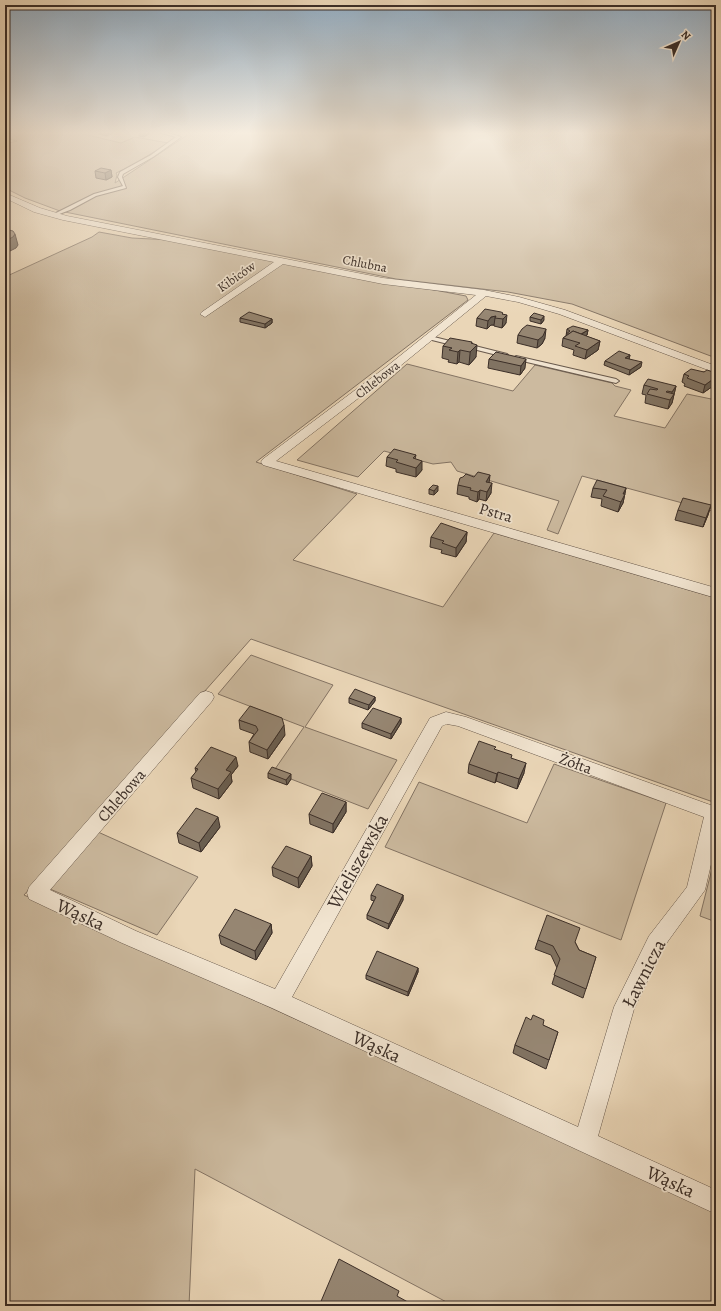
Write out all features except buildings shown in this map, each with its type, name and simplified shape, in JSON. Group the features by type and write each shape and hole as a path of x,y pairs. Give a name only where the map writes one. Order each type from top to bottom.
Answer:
{"street":[{"name":"Chlubna","path":"5,195 30,207 55,215 383,280 484,293 519,300 562,312 716,370"},
{"name":"Kibiców","path":"205,314 283,260"},
{"name":"Chlebowa","path":"267,462 430,338 484,293"},
{"name":"Pstra","path":"267,462 716,593"},
{"name":"Chlebowa","path":"36,893 206,697"},
{"name":"Żółta","path":"436,722 446,718 460,721 715,813"},
{"name":"Wieliszewska","path":"279,1001 436,722"},
{"name":"Ławnicza","path":"585,1142 624,1007 656,942 696,890 715,813"},
{"name":"Wąska","path":"36,893 129,937 279,1001 716,1202"}],"lane":[{"path":"55,215 99,193"},
{"path":"430,338 616,381"}],"shaded area":[{"path":"15,193 716,193 716,358 572,304 508,292 396,279 60,211"},
{"path":"99,232 132,238 171,240 466,296 468,300 256,462 357,494 293,560 443,607 494,533 716,598 716,803 251,639 24,895 716,1211 716,1306 454,1306 195,1169 189,1306 5,1306 5,277 92,237"},
{"path":"407,364 513,391 535,365 612,383 615,386 631,390 614,416 665,428 687,394 716,400 716,512 582,476 558,534 547,530 559,501 457,471 451,462 433,464 384,451 358,477 297,460"},
{"path":"251,655 333,685 305,727 397,760 368,809 273,772 304,727 218,694"},
{"path":"554,764 666,803 621,940 385,847 419,782 527,823"},
{"path":"98,832 198,877 157,935 50,889"},
{"path":"716,853 716,922 700,916"}]}
